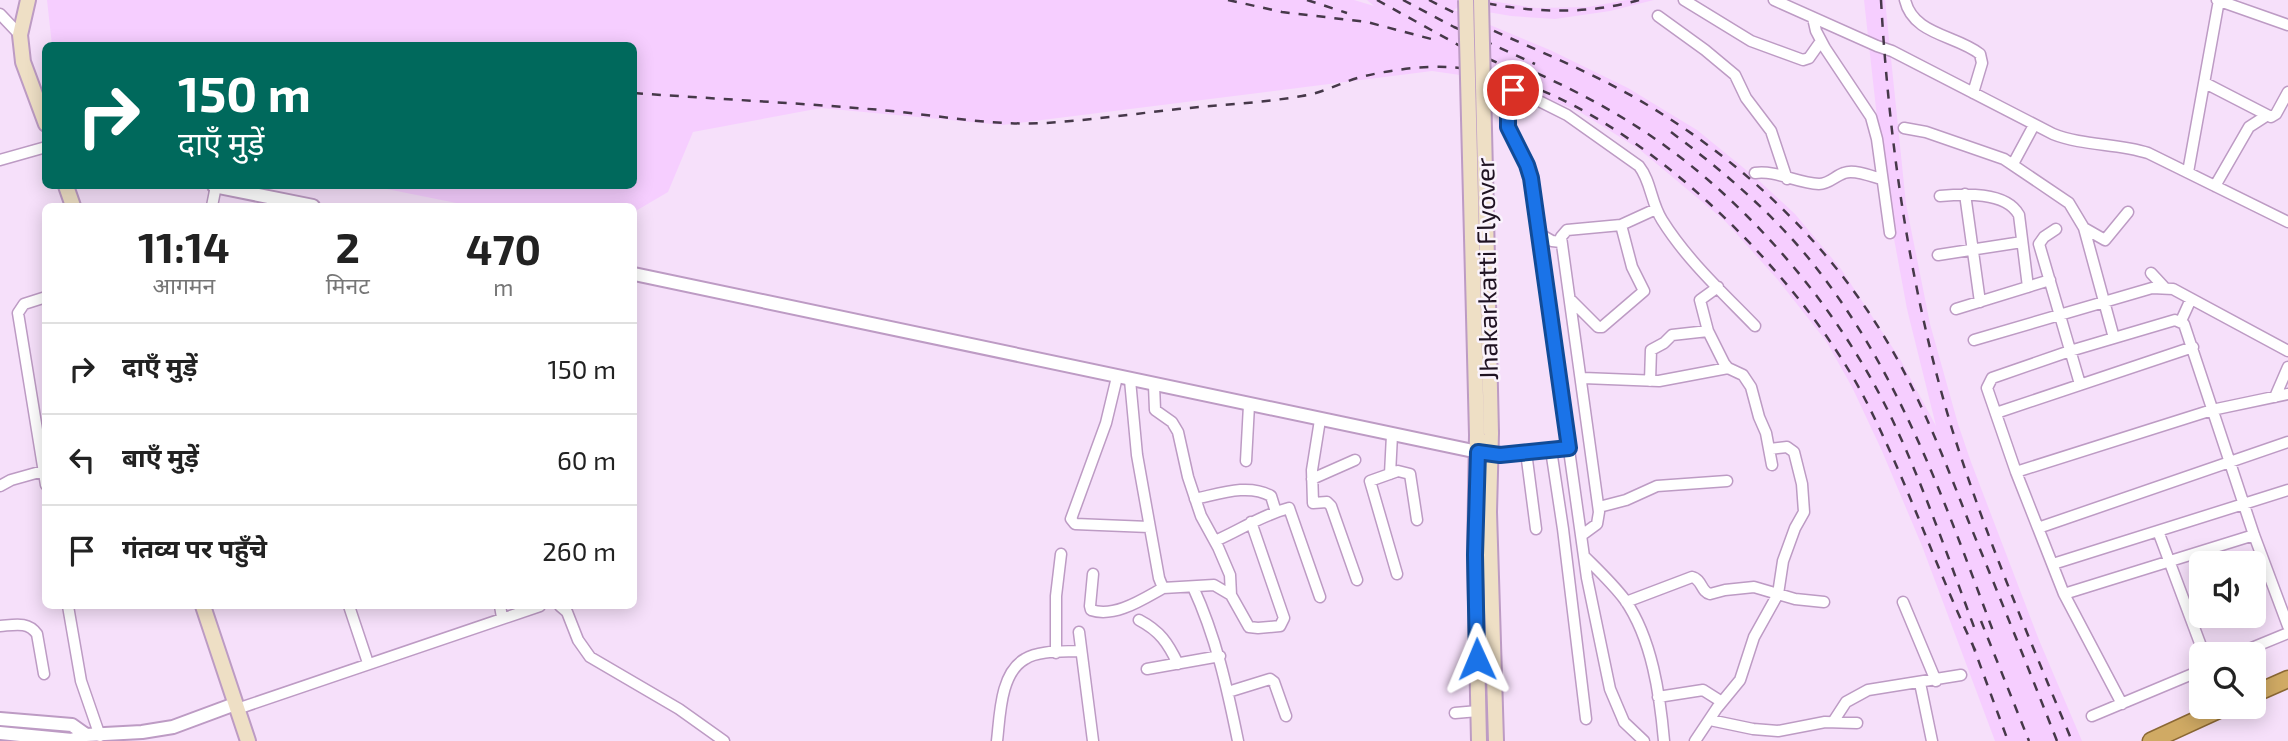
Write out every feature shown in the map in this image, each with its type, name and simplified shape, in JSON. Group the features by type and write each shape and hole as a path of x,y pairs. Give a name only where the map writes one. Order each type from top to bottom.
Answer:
{"highway":[{"path":"2266,689 2288,679"},
{"path":"2151,741 2199,719"}],"main road":[{"path":"28,0 20,35 23,62 42,113"},
{"name":"Jhakarkatti Flyover","path":"1466,0 1485,453"},
{"name":"Jhakarkatti Flyover","path":"1481,0 1484,434"},
{"path":"1479,741 1475,555 1485,453"},
{"path":"1485,453 1496,741"},
{"path":"204,609 248,741"}],"street":[{"path":"1684,0 1751,41 1782,50 1803,60 1809,58 1821,41"},
{"path":"1774,0 1892,51 2065,139 2141,150 2288,222"},
{"path":"1905,0 1909,11 1921,24 1980,54 1982,63 1973,93"},
{"path":"2188,172 2218,0 2288,25"},
{"path":"0,14 20,35"},
{"path":"1658,16 1735,75 1746,97 1767,123 1780,153 1787,179"},
{"path":"1813,18 1821,41 1871,117 1877,139 1890,233"},
{"path":"2205,83 2271,117 2276,114 2288,92"},
{"path":"1644,741 1625,722 1610,689 1584,556 1531,178 1506,121 1508,94 1513,90 1567,115 1639,166 1647,178 1656,209 1692,260 1755,326"},
{"path":"2215,186 2249,127 2266,116"},
{"path":"2013,164 2034,125"},
{"path":"1903,128 1927,132 2013,164 2069,203 2084,228 2114,338"},
{"path":"0,160 42,148"},
{"path":"1755,173 1770,172 1787,179 1825,183 1848,172 1881,179"},
{"path":"230,189 298,203"},
{"path":"1965,194 1980,302"},
{"path":"1940,196 1965,194 2004,201 2013,206 2019,215 2028,287"},
{"path":"1582,535 1597,524 1599,507 1561,237 1567,230 1621,225 1656,209"},
{"path":"2084,228 2105,240 2128,212"},
{"path":"1570,299 1602,327 1644,291 1632,267 1621,225"},
{"path":"2056,229 2039,244 2080,384"},
{"path":"1538,233 1549,240 1561,242"},
{"path":"1938,255 2022,242"},
{"path":"2151,273 2164,287 2288,351"},
{"path":"637,275 1485,453 1569,448"},
{"path":"1956,309 2050,280"},
{"path":"1974,340 2104,304 2151,288 2164,287"},
{"path":"1718,288 1700,303 1708,331 1728,368"},
{"path":"42,298 24,304 18,313 42,465"},
{"path":"2180,321 2191,299"},
{"path":"2122,704 2064,594 2016,472 1987,388 1992,378 2070,351 2175,320 2180,321 2188,330 2254,535 2288,626"},
{"path":"1650,381 1651,351 1672,335 1708,331"},
{"path":"1996,413 2193,347"},
{"path":"2275,397 2288,367"},
{"path":"1583,379 1650,381 1728,368 1740,372 1749,382 1770,449 1772,465"},
{"path":"1117,377 1106,423 1071,519 1075,524 1149,527"},
{"path":"1130,380 1137,455 1158,578 1163,588"},
{"path":"1154,384 1155,410 1172,422 1178,432 1195,499 1230,575 1231,595 1249,627 1280,625 1284,621 1251,523"},
{"path":"2016,472 2212,410 2288,394"},
{"path":"1246,461 1249,405"},
{"path":"1320,420 1312,479 1313,503 1326,502 1331,506 1357,580"},
{"path":"1390,474 1392,435"},
{"path":"2038,528 2288,442"},
{"path":"1695,741 1740,680 1754,637 1778,594 1783,561 1804,512 1802,484 1794,452 1787,447 1770,449"},
{"path":"1551,450 1586,719"},
{"path":"1526,452 1536,529"},
{"path":"1312,479 1354,460"},
{"path":"1397,574 1370,481 1403,470 1410,474 1417,520"},
{"path":"0,486 42,471"},
{"path":"1599,507 1626,500 1657,486 1727,481"},
{"path":"1195,499 1237,490 1256,491 1271,496 1276,512"},
{"path":"2053,564 2288,491"},
{"path":"1215,541 1289,508 1320,597"},
{"path":"2158,531 2200,642"},
{"path":"2064,594 2254,535"},
{"path":"1056,653 1056,596 1061,554"},
{"path":"1584,556 1626,602 1645,642 1658,697 1664,741"},
{"path":"1093,573 1090,601 1094,611 1120,609 1163,588 1193,587 1209,583 1231,595"},
{"path":"1626,602 1692,577 1699,580 1710,594 1754,587 1795,599 1824,602"},
{"path":"1193,587 1208,618 1220,656 1238,741"},
{"path":"1903,602 1936,681"},
{"path":"69,609 93,737"},
{"path":"350,609 368,663"},
{"path":"501,609 502,617"},
{"path":"8,736 72,740 157,735 173,727 530,609"},
{"path":"564,609 568,612 578,640 590,657 679,709 724,741"},
{"path":"1139,620 1164,637 1178,664"},
{"path":"0,626 22,624 34,629 44,674"},
{"path":"1079,632 1093,741"},
{"path":"2265,642 2288,632"},
{"path":"997,741 1004,689 1014,671 1025,659 1080,650"},
{"path":"1147,669 1220,656"},
{"path":"1833,722 1846,702 1868,690 1961,675"},
{"path":"2092,716 2189,676"},
{"path":"1228,692 1270,679 1274,682 1286,716"},
{"path":"1920,683 1932,741"},
{"path":"1658,697 1703,690 1722,702"},
{"path":"1455,713 1478,711"},
{"path":"0,719 72,725 93,737"},
{"path":"1710,720 1764,736 1833,722 1857,723"}],"shaded area":[{"path":"47,0 1354,0 1374,6 1367,0 1485,0 1536,8 1588,7 1627,0 1654,0 1610,11 1555,19 1511,16 1458,7 1454,10 1550,50 1628,88 1697,130 1756,178 1795,214 1841,269 1900,359 1936,426 1907,309 1885,190 1864,0 1885,0 1906,204 1930,324 1971,462 2039,640 2082,741 1995,741 1922,546 1852,387 1826,341 1778,280 1725,221 1639,149 1580,112 1509,82 1432,71 1003,125 821,108 693,132 668,192 637,210 637,203 456,203 387,189 637,189 637,42 52,42"}],"railway":[{"path":"1228,0 1282,12 1367,22 1435,40"},
{"path":"1307,0 1347,13"},
{"path":"1377,0 1462,47 1527,76"},
{"path":"1403,0 1535,64"},
{"path":"1429,0 1606,82 1662,114 1726,159 1756,184 1837,269 1882,333 1929,424 2057,741"},
{"path":"1470,0 1554,10 1597,8 1639,0"},
{"path":"1881,0 1890,108 1904,216 1937,377 1979,508 2072,741"},
{"path":"1521,66 1620,116 1688,163 1757,227 1819,299 1871,378 1892,419 1926,499 1977,635"},
{"path":"637,93 881,110 1026,124 1287,98 1318,92 1357,78 1406,69 1447,67 1508,78 1570,104 1631,141 1690,186 1745,238 1794,293 1835,348 1866,401 1976,652"},
{"path":"1671,132 1733,182 1772,218 1808,257 1852,319 1878,361 1921,448 1993,631"},
{"path":"1981,621 2029,741"},
{"path":"1972,643 2008,741"}],"route":[{"path":"1477,659 1475,491 1478,452 1500,455 1569,448 1531,178 1506,121 1508,94 1513,90"}]}
